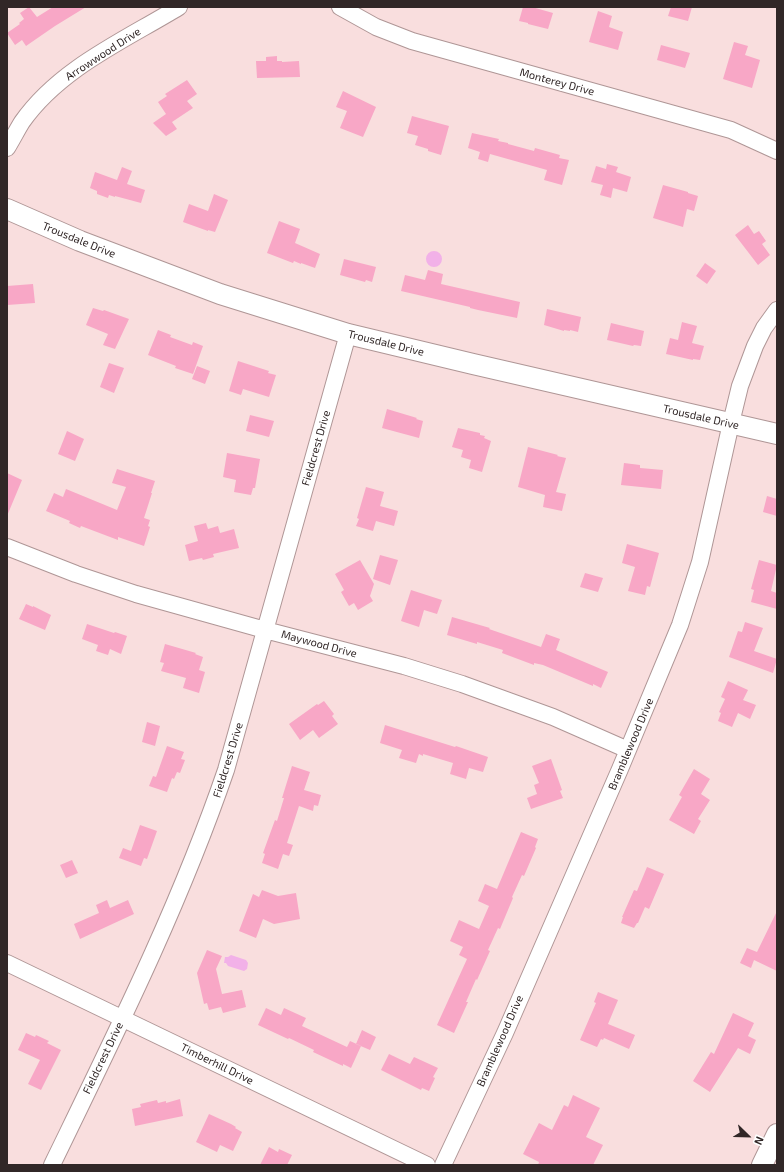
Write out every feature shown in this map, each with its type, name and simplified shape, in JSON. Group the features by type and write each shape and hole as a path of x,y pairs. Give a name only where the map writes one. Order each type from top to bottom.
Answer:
{"street":[{"name":"Arrowwood Drive","path":"7,148 29,113 67,76 110,47 179,7"},
{"name":"Monterey Drive","path":"340,7 370,24 412,42 723,127 754,139 777,151"},
{"name":"Trousdale Drive","path":"7,209 80,241 220,294 348,334 777,434"},
{"name":"Bramblewood Drive","path":"443,1165 505,1033 668,656 692,590 709,525 742,380 755,346 764,328 777,310"},
{"name":"Fieldcrest Drive","path":"52,1165 122,1019 179,894 208,821 226,770 348,334"},
{"name":"Maywood Drive","path":"7,547 76,574 136,594 265,630 404,666 462,684 547,715 628,750"},
{"name":"Timberhill Drive","path":"7,963 427,1165"},
{"path":"762,1165 777,1134"}],"shaded area":[{"path":"434,251 440,253 442,259 440,265 434,267 428,265 426,259 428,253"},
{"path":"231,955 246,960 248,963 247,969 244,971 228,966 224,963 225,957"}],"building":[{"path":"29,7 37,17 53,7 86,7 26,46 22,40 15,45 7,33 20,24 19,23 24,19 20,13"},
{"path":"523,7 532,7 553,13 548,29 519,21"},
{"path":"671,7 692,7 688,21 668,16"},
{"path":"598,11 612,16 609,27 623,32 618,50 589,42"},
{"path":"734,42 748,46 745,55 760,60 752,88 723,79"},
{"path":"661,45 690,53 685,68 657,60"},
{"path":"277,56 277,61 299,61 300,77 257,78 256,61 266,61 266,57"},
{"path":"187,80 197,94 187,101 193,108 172,122 177,129 166,136 153,123 166,114 158,102 167,96 165,94"},
{"path":"343,91 376,107 363,137 340,128 347,111 336,107"},
{"path":"412,116 449,126 441,155 415,145 418,136 407,133"},
{"path":"472,133 499,139 498,141 534,151 535,148 560,155 559,158 569,160 562,185 544,180 547,170 490,154 488,162 478,159 480,152 468,148"},
{"path":"607,164 618,167 616,172 631,177 627,192 613,188 611,198 600,195 603,185 591,182 596,166 606,169"},
{"path":"122,167 132,171 127,184 145,190 141,203 109,195 108,198 97,194 97,191 90,188 95,172 117,180"},
{"path":"663,185 698,196 694,211 687,209 683,227 653,218"},
{"path":"214,194 228,200 215,232 183,222 189,204 208,211"},
{"path":"279,221 300,229 295,243 320,254 315,268 294,261 293,263 267,253"},
{"path":"748,225 754,234 759,231 766,241 762,244 770,255 758,265 735,235"},
{"path":"344,259 376,267 372,282 366,280 365,282 340,275"},
{"path":"705,263 716,271 707,284 696,276"},
{"path":"428,270 443,274 441,284 520,302 517,318 401,291 405,275 425,280"},
{"path":"33,284 35,303 7,305 7,286"},
{"path":"93,308 104,310 129,319 115,349 103,345 108,334 86,325"},
{"path":"547,309 581,317 578,332 570,330 564,331 544,325"},
{"path":"682,322 697,326 692,343 704,346 700,360 693,360 666,354 670,338 678,340"},
{"path":"611,323 644,331 641,346 633,346 607,340"},
{"path":"158,330 171,335 170,337 192,345 193,342 203,346 193,374 175,368 176,366 148,355"},
{"path":"238,361 269,371 268,373 276,375 269,397 243,389 241,395 229,391"},
{"path":"109,363 124,368 114,393 100,387"},
{"path":"197,366 210,371 205,384 192,379"},
{"path":"387,409 423,421 419,438 382,428"},
{"path":"250,415 274,421 269,437 246,431"},
{"path":"458,428 480,433 480,435 485,436 484,438 491,441 482,472 469,468 471,460 461,457 463,450 452,447"},
{"path":"67,431 84,439 75,461 58,454"},
{"path":"528,447 566,458 556,492 566,494 562,511 543,507 545,495 518,487"},
{"path":"227,453 260,459 255,488 253,488 251,495 234,492 236,480 223,477"},
{"path":"624,463 640,465 640,468 663,470 661,489 621,485"},
{"path":"117,469 155,481 144,518 150,520 148,526 150,527 144,546 118,537 118,540 81,526 80,528 69,523 70,521 46,511 54,493 63,497 66,489 117,510 126,487 112,483"},
{"path":"7,473 22,480 7,516"},
{"path":"366,487 384,492 380,506 398,511 394,526 376,521 373,531 356,526"},
{"path":"767,496 777,499 777,516 763,512"},
{"path":"206,523 208,529 218,526 220,533 234,529 239,548 213,554 214,557 203,560 202,558 189,561 185,545 198,541 194,526"},
{"path":"627,544 659,553 650,587 647,586 645,595 628,591 635,567 622,563"},
{"path":"380,555 398,560 390,585 373,579"},
{"path":"360,560 374,584 370,596 373,601 358,610 354,603 349,606 341,592 344,590 335,574"},
{"path":"759,560 777,565 771,591 777,593 777,609 751,602 754,590 751,589"},
{"path":"585,573 603,578 598,592 580,587"},
{"path":"411,590 442,600 437,614 424,610 419,627 401,621"},
{"path":"26,604 51,615 45,630 19,619"},
{"path":"452,617 490,628 489,629 541,647 546,634 560,639 556,650 608,672 601,688 543,665 534,663 534,665 502,653 503,650 447,635"},
{"path":"745,622 763,628 754,651 777,659 773,673 729,657 738,631 742,632"},
{"path":"87,624 127,636 121,654 110,649 108,655 96,651 98,645 82,639"},
{"path":"165,644 196,653 195,654 203,657 199,670 205,672 199,693 183,688 186,678 161,671 164,663 160,662"},
{"path":"728,681 748,690 743,700 756,705 750,719 738,713 732,727 718,721 721,713 719,712 725,699 721,697"},
{"path":"324,701 334,714 332,716 338,724 319,738 313,730 300,740 289,724 317,704 318,705"},
{"path":"147,722 160,726 155,746 142,742"},
{"path":"385,725 488,757 483,772 469,768 466,779 450,774 453,763 423,754 423,756 419,754 416,763 399,758 402,750 380,743"},
{"path":"167,746 184,752 181,759 185,760 180,773 177,772 174,779 172,778 167,792 149,786 153,776 156,777"},
{"path":"551,759 562,790 560,791 563,798 531,809 527,798 537,794 534,785 539,783 532,766"},
{"path":"292,766 310,772 304,790 321,795 318,806 314,805 313,811 299,806 287,843 293,845 289,856 283,854 278,869 262,863 265,854 263,853 275,820 277,821 284,798 282,798"},
{"path":"694,769 710,779 701,794 710,800 698,819 701,821 694,834 669,820 682,797 679,795"},
{"path":"140,825 157,831 147,859 144,858 141,866 119,858 123,848 131,851"},
{"path":"521,832 538,839 536,848 524,876 522,875 512,897 513,898 500,929 498,928 488,950 490,951 477,980 476,979 466,1002 468,1002 454,1033 437,1025 467,959 459,955 463,947 450,941 459,920 479,929 489,906 478,901 485,884 497,889"},
{"path":"72,860 78,873 66,878 60,865"},
{"path":"647,867 664,874 649,909 645,907 638,923 634,928 621,923 622,917 634,890 637,891"},
{"path":"262,890 278,896 296,893 300,919 274,924 263,919 256,938 239,931 253,894 259,897"},
{"path":"107,900 110,908 128,900 134,914 80,939 74,924 99,913 96,905"},
{"path":"777,911 777,971 754,960 751,968 740,963 747,948 757,952"},
{"path":"207,950 222,956 216,969 222,994 242,990 246,1007 223,1013 221,1007 209,1010 207,1003 204,1004 197,973"},
{"path":"598,992 618,1000 608,1024 635,1035 629,1049 604,1038 603,1040 601,1039 597,1047 580,1040 596,1003 594,1002"},
{"path":"266,1008 281,1015 284,1008 306,1018 302,1026 347,1047 350,1041 361,1046 351,1068 343,1064 343,1066 313,1052 314,1050 258,1025"},
{"path":"733,1013 754,1023 748,1036 756,1040 750,1054 738,1048 710,1092 693,1081 711,1052 714,1054"},
{"path":"362,1030 376,1037 370,1050 356,1044"},
{"path":"26,1033 35,1037 36,1035 49,1041 47,1043 61,1050 41,1090 28,1084 40,1060 18,1050"},
{"path":"389,1054 410,1064 414,1057 438,1068 433,1077 435,1078 429,1091 422,1088 421,1090 381,1070"},
{"path":"573,1095 600,1108 586,1137 603,1145 593,1165 538,1165 539,1162 523,1154 539,1123 552,1130 564,1105 568,1107"},
{"path":"180,1099 183,1116 135,1126 132,1109 141,1107 140,1104 157,1100 158,1103 166,1101 166,1103"},
{"path":"209,1114 231,1124 242,1132 233,1151 220,1145 217,1152 196,1142"},
{"path":"269,1147 278,1152 279,1149 292,1155 287,1165 260,1165"}]}
